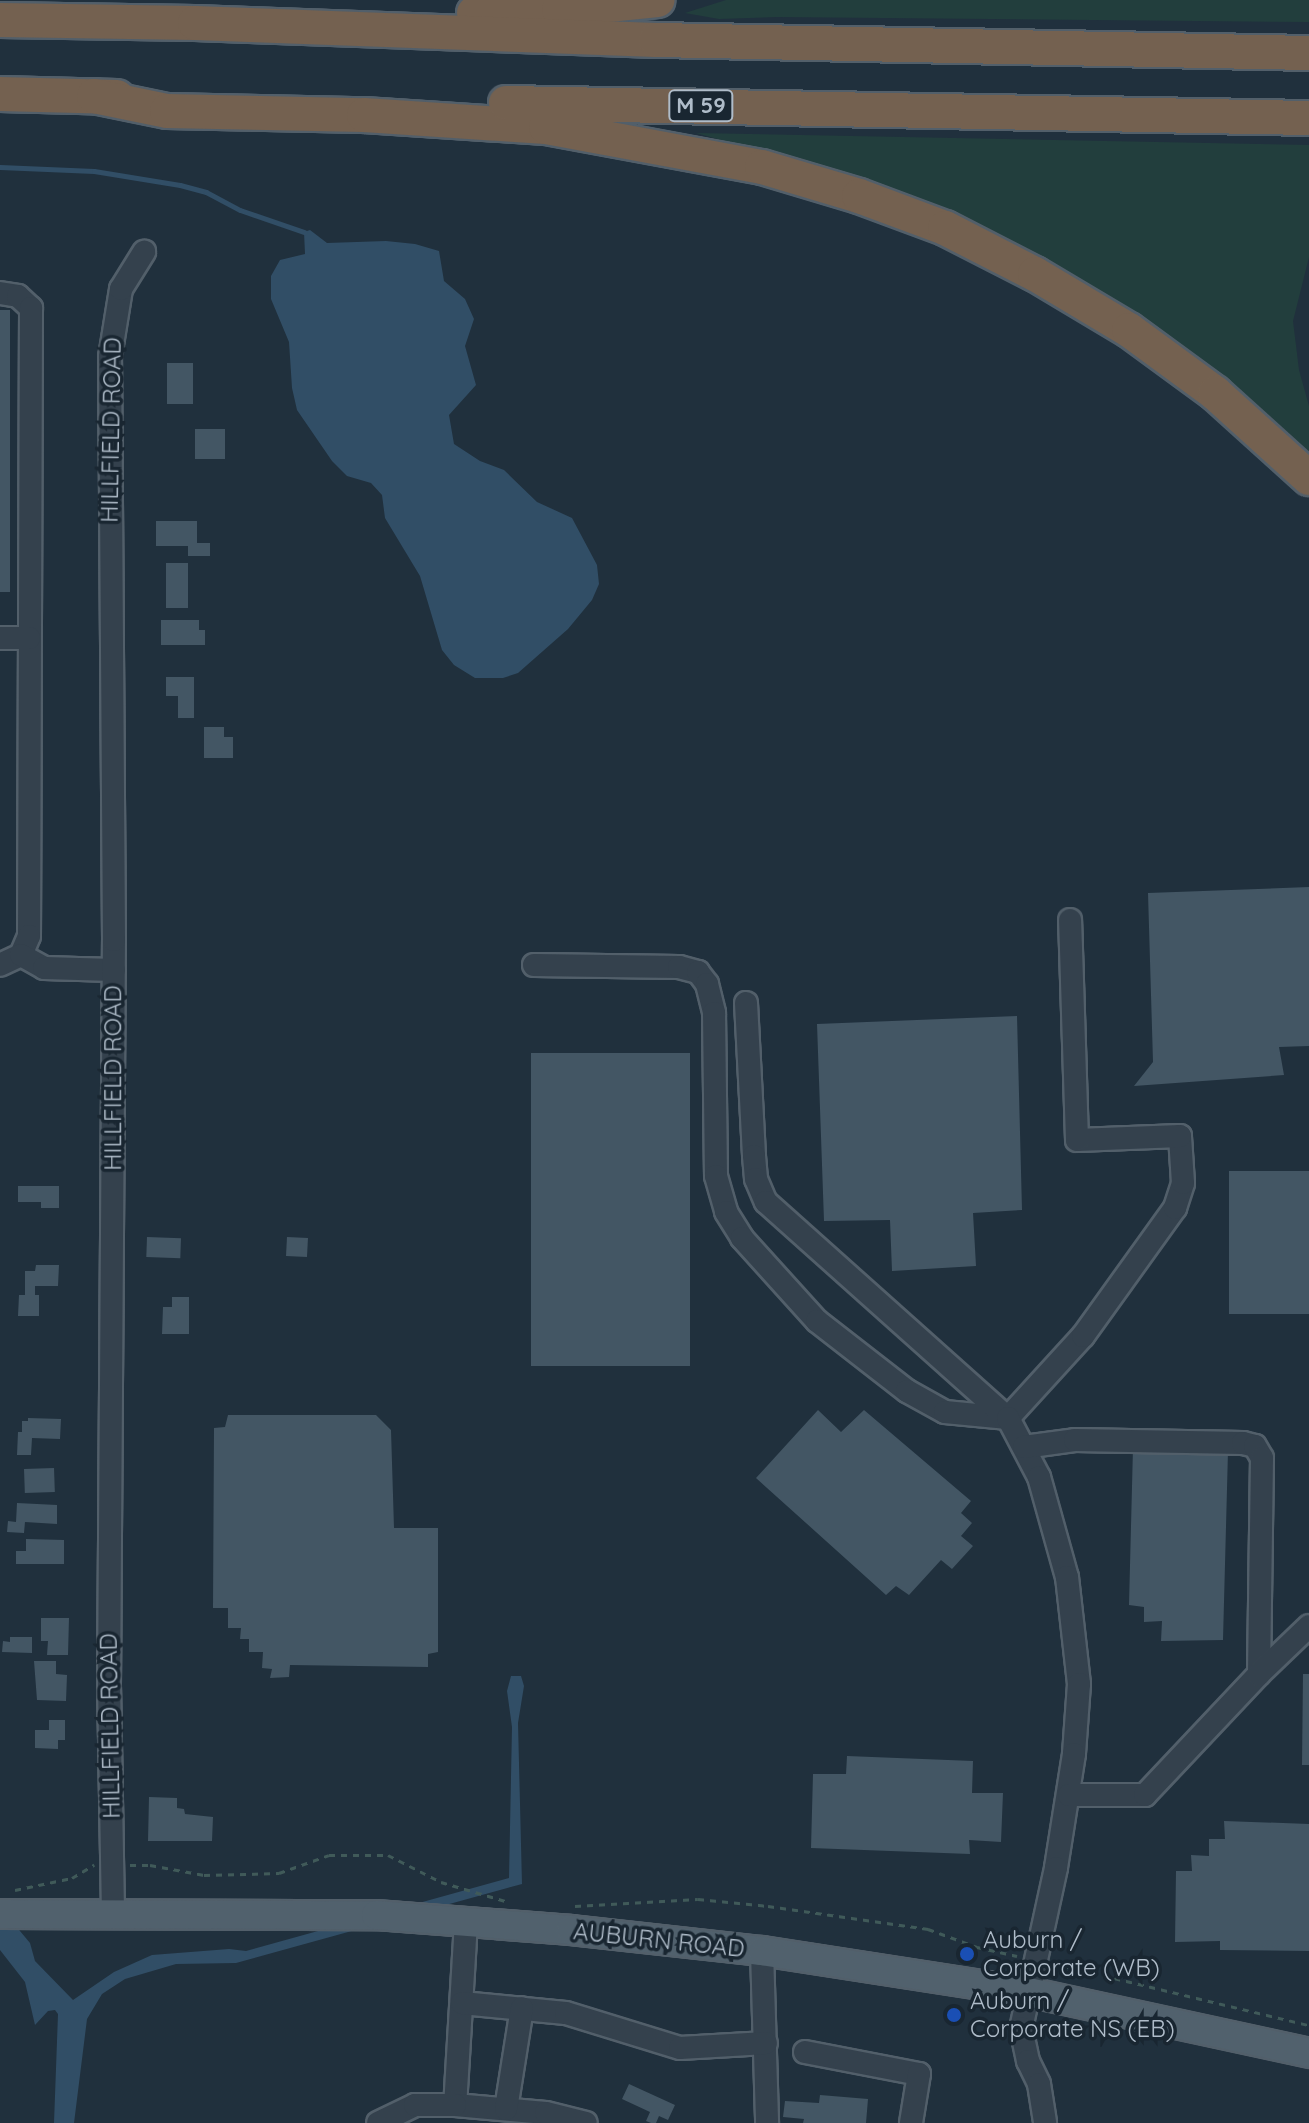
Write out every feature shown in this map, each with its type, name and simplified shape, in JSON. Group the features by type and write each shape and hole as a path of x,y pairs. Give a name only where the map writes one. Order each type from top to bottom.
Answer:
{"highway":[{"path":"195,23 315,11 438,14 559,10 657,0"},
{"path":"0,20 195,23 656,40 1309,53"},
{"name":"M 59","path":"0,94 1309,118"},
{"path":"94,96 167,111 364,115 546,127 762,167 859,196 945,228 1035,274 1129,330 1215,393 1309,478"}],"main road":[{"name":"AUBURN ROAD","path":"0,1914 376,1915 762,1951 1028,1992 1309,2053"}],"street":[{"name":"HILLFIELD ROAD","path":"113,1913 109,1467 114,970 110,357 121,289 144,252"},
{"path":"0,293 18,296 31,308 29,936 21,955 0,965"},
{"path":"0,638 29,638"},
{"path":"1008,1418 1083,1336 1175,1208 1183,1183 1180,1136 1077,1140 1070,920"},
{"path":"21,955 44,968 114,970"},
{"path":"534,965 679,967 698,972 707,984 714,1013 716,1176 726,1212 742,1238 817,1321 907,1391 945,1412 1008,1418"},
{"path":"746,1003 756,1179 766,1202 1008,1418 1039,1477 1072,1604 1079,1684 1069,1795 1021,2028 1028,2061 1039,2084 1045,2123"},
{"path":"1024,1447 1075,1440 1243,1443 1255,1446 1262,1458 1259,1674"},
{"path":"1069,1795 1145,1795 1259,1674 1309,1626"},
{"path":"455,2105 466,1922"},
{"path":"762,1951 767,2123"},
{"path":"462,2003 566,2013 680,2048 766,2043"},
{"path":"506,2109 522,2008"},
{"path":"805,2052 919,2074 911,2123"},
{"path":"378,2123 415,2105 455,2105 546,2113 586,2123"}],"green space":[{"path":"726,0 1309,0 1309,22 719,19 685,13"},
{"path":"696,133 1309,145 1309,257 1293,321 1299,370 1309,406 1309,461 1252,406 789,159"}],"water":[{"path":"310,230 327,243 386,241 415,244 439,251 444,281 465,299 474,319 465,346 476,385 449,415 454,444 480,461 504,470 537,502 572,518 597,565 599,584 592,600 568,629 518,673 503,678 475,678 454,665 442,650 420,576 385,518 382,495 371,483 347,476 332,461 297,410 289,342 271,299 271,276 280,260 305,254 304,232"},
{"path":"511,1676 521,1676 524,1686 518,1723 522,1884 236,1963 176,1964 125,1979 102,1994 87,2019 74,2123 54,2123 58,2014 55,2010 48,2011 35,2025 25,1982 0,1950 0,1907 30,1943 35,1961 73,2000 114,1972 152,1955 229,1949 246,1951 509,1878 512,1727 507,1691"}],"building":[{"path":"0,310 10,310 10,592 0,592"},
{"path":"167,363 193,363 193,404 167,404"},
{"path":"195,429 225,429 225,459 195,459"},
{"path":"156,521 197,521 197,543 210,543 210,556 188,556 188,546 156,546"},
{"path":"166,563 188,563 188,608 166,608"},
{"path":"161,620 199,620 199,630 205,630 205,645 161,645"},
{"path":"166,677 194,677 194,718 178,718 178,696 166,696"},
{"path":"204,727 224,727 224,737 233,737 233,758 204,758"},
{"path":"1309,887 1309,1046 1279,1047 1284,1075 1134,1086 1153,1062 1148,893"},
{"path":"1017,1016 1022,1210 973,1213 976,1266 892,1271 890,1220 824,1221 817,1024"},
{"path":"531,1053 690,1053 690,1366 531,1366"},
{"path":"1229,1171 1309,1171 1309,1314 1229,1314"},
{"path":"18,1186 59,1186 59,1208 41,1208 41,1202 18,1202"},
{"path":"147,1237 181,1238 180,1258 146,1257"},
{"path":"287,1237 308,1238 307,1257 286,1256"},
{"path":"36,1265 59,1265 58,1286 35,1286 35,1295 39,1295 39,1316 18,1316 19,1295 25,1295 25,1271 35,1271"},
{"path":"172,1297 189,1297 189,1334 162,1334 163,1307 172,1307"},
{"path":"818,1410 841,1432 864,1410 971,1501 961,1513 972,1523 961,1536 973,1546 952,1569 941,1560 909,1595 896,1586 886,1595 756,1478"},
{"path":"228,1415 376,1415 391,1430 394,1528 438,1528 438,1652 428,1654 428,1667 290,1665 289,1677 270,1678 272,1669 262,1668 263,1652 249,1652 249,1639 240,1639 241,1628 228,1628 228,1608 213,1608 214,1428 225,1427"},
{"path":"28,1418 61,1419 60,1439 32,1438 31,1455 17,1455 18,1432 22,1432 22,1421 28,1421"},
{"path":"1133,1447 1228,1451 1223,1640 1161,1641 1162,1621 1144,1622 1144,1607 1129,1605"},
{"path":"54,1468 55,1492 25,1493 24,1469"},
{"path":"17,1503 57,1505 57,1524 25,1522 24,1533 7,1532 8,1521 16,1522"},
{"path":"26,1539 64,1540 64,1564 16,1564 16,1551 26,1551"},
{"path":"41,1618 69,1618 68,1655 47,1655 48,1641 41,1641"},
{"path":"10,1637 32,1637 32,1653 2,1652 3,1641 10,1642"},
{"path":"34,1661 56,1661 56,1674 67,1675 66,1701 37,1700"},
{"path":"1303,1674 1309,1674 1309,1765 1302,1765"},
{"path":"49,1720 65,1720 65,1740 58,1740 58,1749 35,1748 35,1730 49,1730"},
{"path":"847,1756 973,1761 972,1793 1003,1793 1001,1842 969,1840 970,1854 811,1848 813,1774 846,1774"},
{"path":"149,1797 177,1798 177,1808 184,1809 185,1814 213,1817 212,1841 148,1841"},
{"path":"1224,1821 1309,1824 1309,1951 1220,1950 1220,1941 1175,1942 1176,1871 1192,1871 1191,1855 1209,1856 1209,1839 1225,1839"},
{"path":"629,2084 675,2105 668,2120 659,2116 656,2123 646,2121 650,2112 622,2099"},
{"path":"820,2095 868,2099 866,2123 803,2123 804,2119 783,2117 785,2101 819,2103"}],"waterway":[{"path":"0,167 94,171 180,185 206,192 240,210 304,232"}],"place":[{"name":"Auburn / Corporate (WB)","path":"967,1954"},
{"name":"Auburn / Corporate NS (EB)","path":"954,2015"}]}
